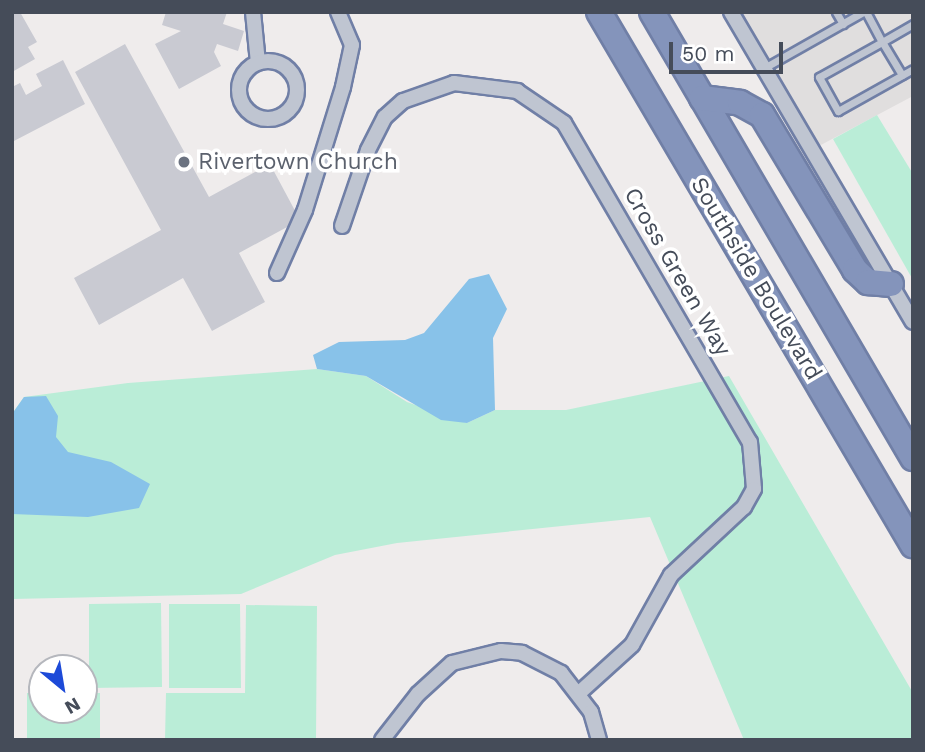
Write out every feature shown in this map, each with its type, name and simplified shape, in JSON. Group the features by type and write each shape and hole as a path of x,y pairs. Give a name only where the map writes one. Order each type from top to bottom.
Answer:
{"highway":[{"name":"Southside Boulevard","path":"598,12 913,545"},
{"name":"Southside Boulevard","path":"652,12 913,458"},
{"path":"702,98 740,103 762,115 855,270 868,282 891,284"}],"street":[{"path":"253,12 258,63"},
{"path":"277,273 305,210 343,87 352,45 338,12"},
{"path":"731,12 913,322"},
{"path":"258,63 281,64 296,80 295,103 278,118 256,117 240,101 241,78 258,63"},
{"name":"Cross Green Way","path":"342,226 368,150 385,117 403,101 454,83 517,91 564,123 750,442 754,489 744,507 671,575 632,645 579,693"},
{"path":"382,740 433,678 472,654 522,653 561,673 579,693 598,740"}],"lane":[{"path":"836,12 843,24"},
{"path":"764,68 865,12 902,75"},
{"path":"913,24 819,78 838,111 913,69"}],"shaded area":[{"path":"741,12 913,12 913,96 819,146"}],"green space":[{"path":"877,115 913,174 913,280 833,139"},
{"path":"317,369 366,376 407,402 467,423 495,410 566,410 729,376 913,693 913,740 744,740 650,517 397,543 335,555 241,594 12,599 12,414 24,397 128,383"},
{"path":"161,603 162,687 98,688 98,654 89,654 89,604"},
{"path":"169,604 240,604 241,688 169,688"},
{"path":"246,605 317,606 316,740 165,740 166,693 245,693"},
{"path":"27,693 28,724 98,724 100,693 100,740 27,740"}],"water":[{"path":"489,274 507,309 493,338 495,410 467,423 441,420 366,376 317,369 313,355 339,342 405,340 424,333 469,279"},
{"path":"46,396 58,416 56,437 68,452 111,462 150,484 139,508 88,517 12,514 12,414 24,397"}],"building":[{"path":"12,12 20,12 37,42 28,47 35,59 12,72"},
{"path":"166,12 227,12 223,24 244,31 238,51 217,44 214,52 221,66 179,89 155,44 181,31 162,25"},
{"path":"125,44 209,197 270,164 300,220 239,253 265,302 212,331 183,278 99,325 74,278 161,230 75,72"},
{"path":"63,60 85,104 12,142 12,87 20,83 26,95 42,86 36,74"}],"place":[{"name":"Rivertown Church","path":"184,162"}]}
